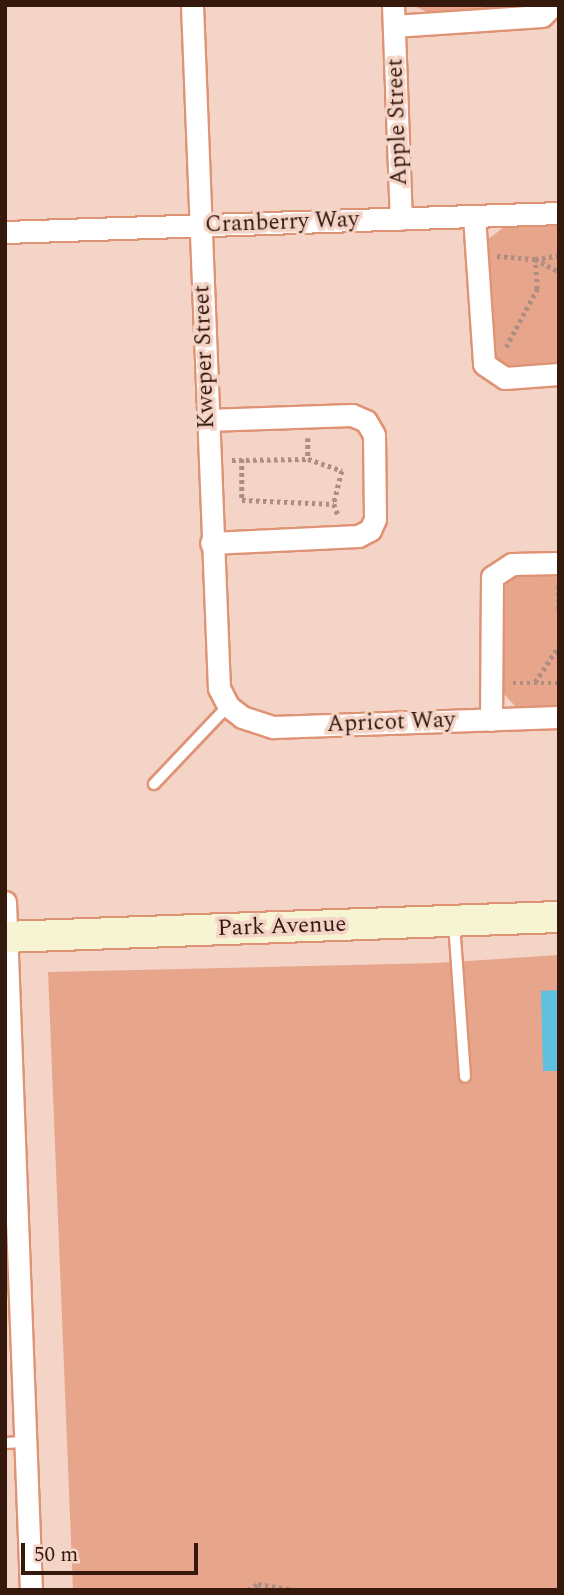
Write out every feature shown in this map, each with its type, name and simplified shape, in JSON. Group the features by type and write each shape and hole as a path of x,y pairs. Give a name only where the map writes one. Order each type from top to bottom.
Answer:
{"street":[{"name":"Kweper Street","path":"192,5 211,543 219,688 228,706"},
{"name":"Apple Street","path":"401,219 394,15 542,16 553,5"},
{"name":"Cranberry Way","path":"5,232 559,213"},
{"path":"474,216 479,353 492,373 505,378 559,374"},
{"path":"207,420 352,415 366,421 374,435 375,519 370,530 358,536 211,543"},
{"path":"491,720 492,578 512,564 559,563"},
{"name":"Apricot Way","path":"228,706 242,717 273,727 559,717"},
{"path":"5,902 14,1442 31,1590"},
{"name":"Park Avenue","path":"6,937 559,917"}],"lane":[{"path":"154,785 228,706"},
{"path":"454,920 465,1077"}],"path":[{"path":"475,254 536,259 559,255"},
{"path":"536,259 559,271"},
{"path":"492,373 537,289 536,259"},
{"path":"308,459 309,416"},
{"path":"242,459 242,500 334,503"},
{"path":"208,460 308,459 342,471 334,503 340,521 358,536"},
{"path":"535,683 559,646"},
{"path":"491,683 559,683"},
{"path":"248,1590 258,1584 294,1590"}],"shaded area":[{"path":"412,5 538,5 427,12"},
{"path":"559,224 559,365 503,366 491,355 487,240 507,225"},
{"path":"559,571 559,707 516,707 501,691 498,586 514,573"},
{"path":"559,955 559,1590 73,1590 48,972 435,963"}],"building":[{"path":"559,990 559,1071 543,1071 541,991"}]}
